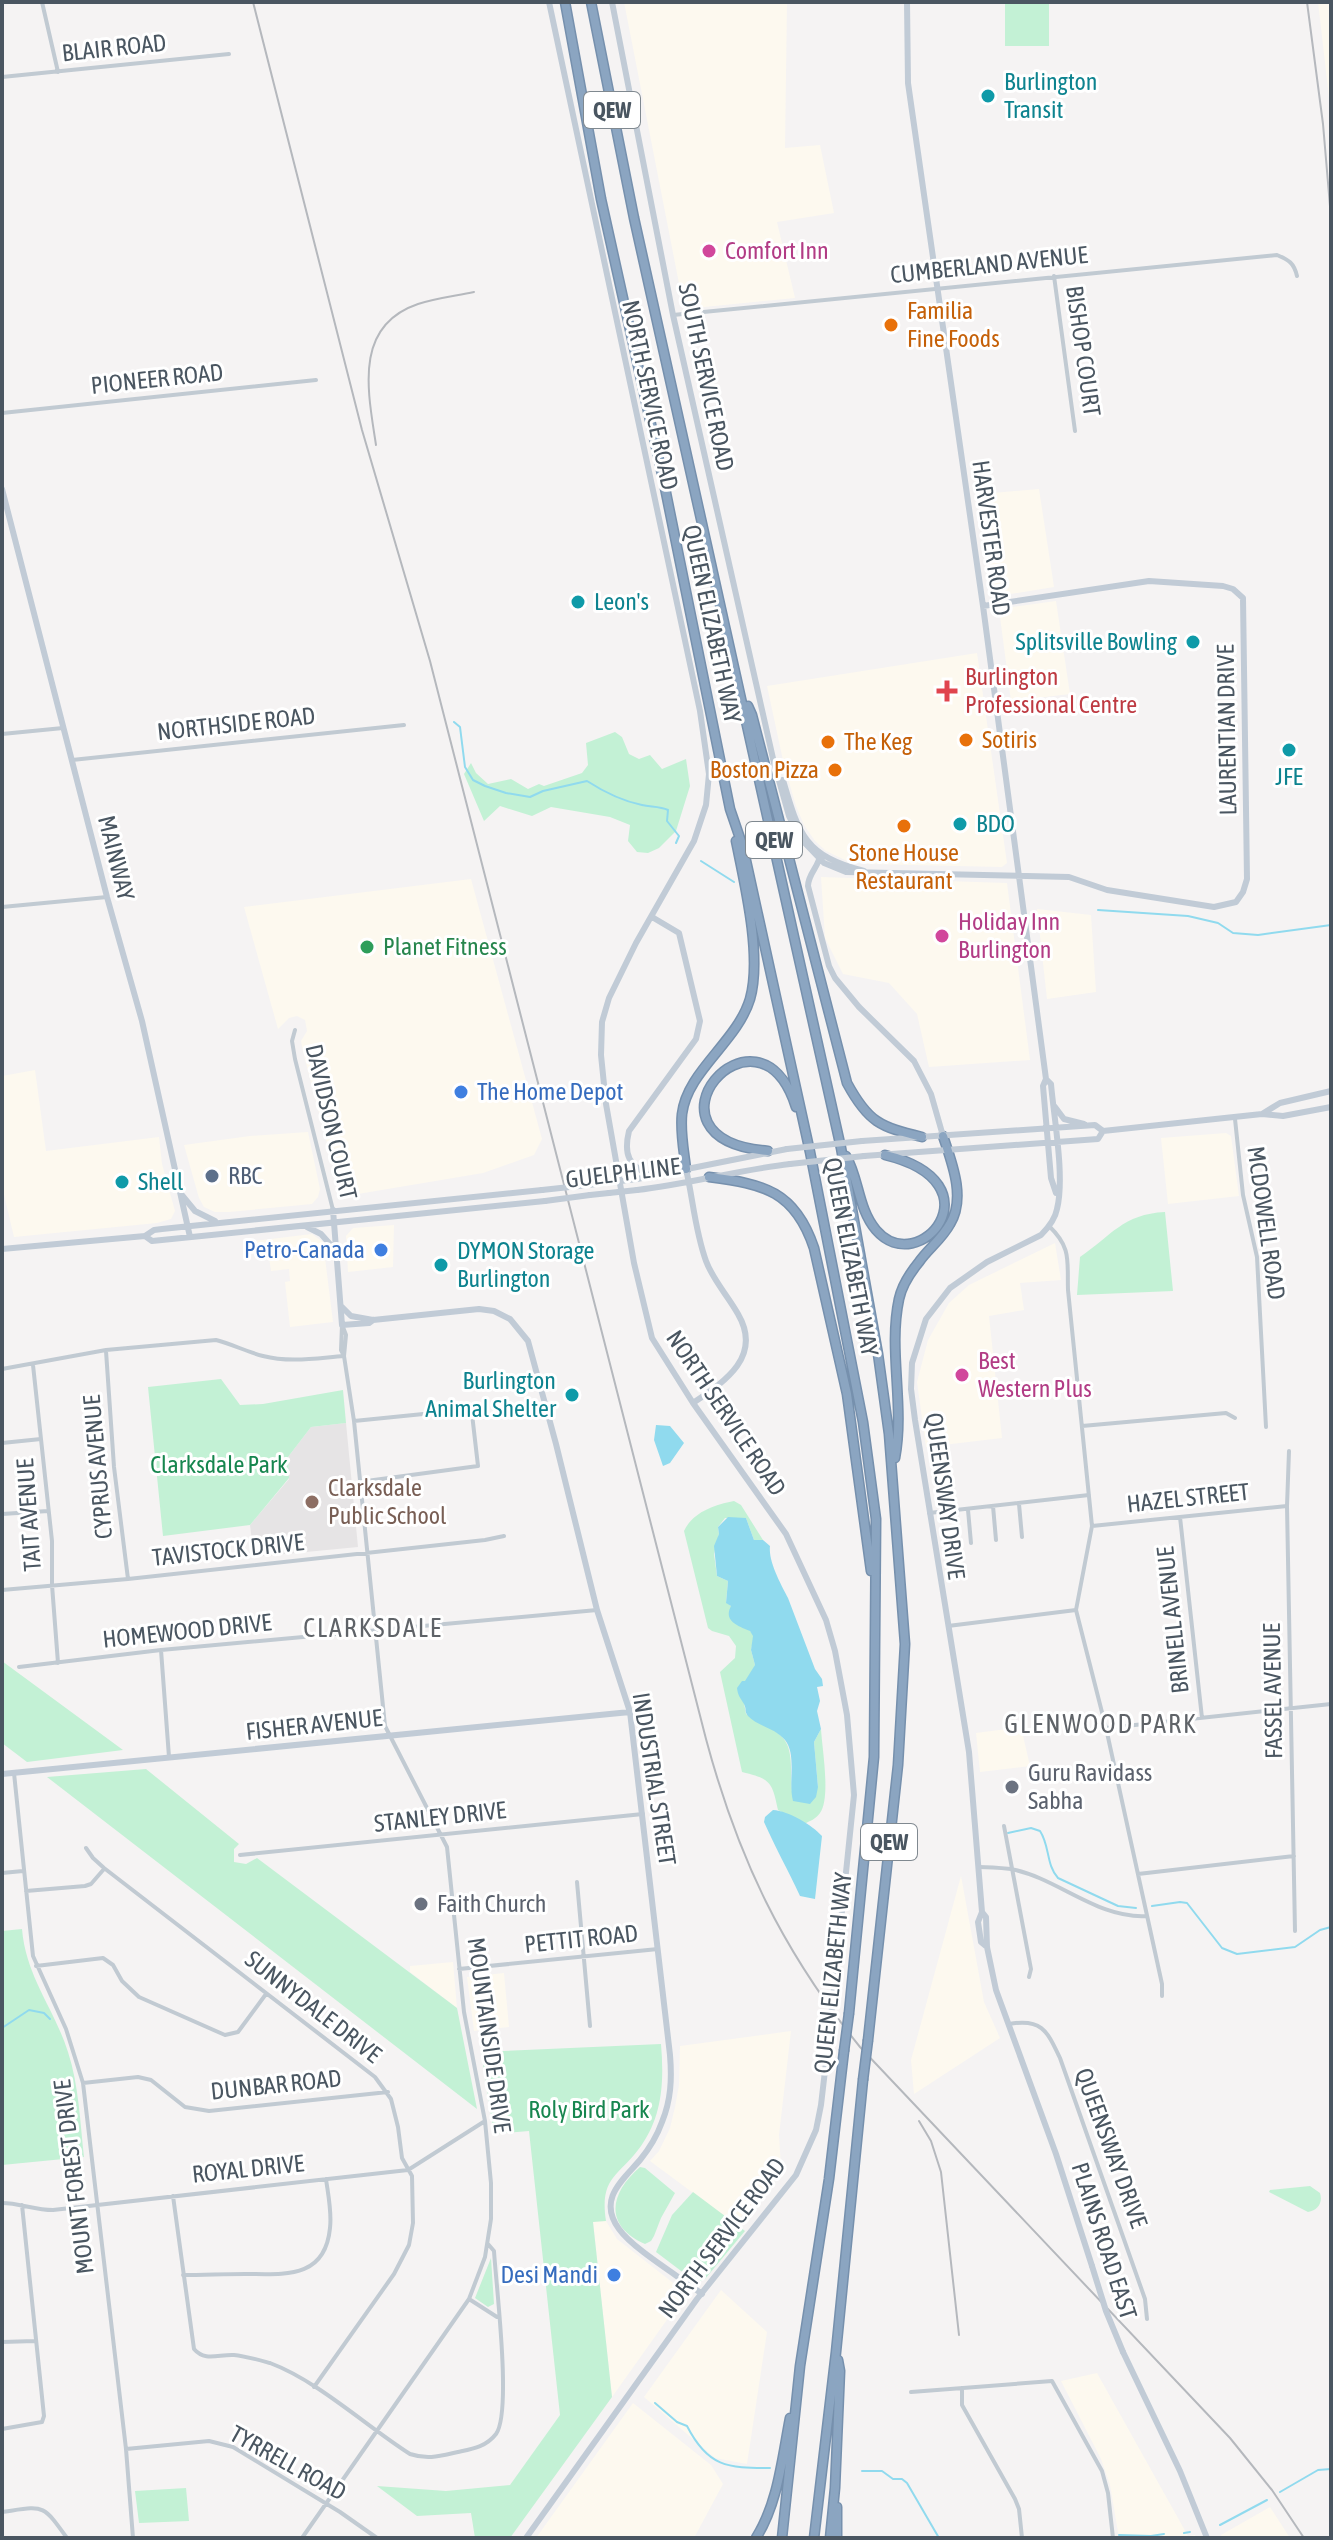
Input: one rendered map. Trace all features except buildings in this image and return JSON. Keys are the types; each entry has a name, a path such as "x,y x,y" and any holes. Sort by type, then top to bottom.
{"highway":[{"name":"QUEEN ELIZABETH WAY","path":"565,2 601,199 664,483 730,809 743,847 810,1152 863,1422 876,1519 874,1757 849,2013 829,2179 800,2366 782,2538"},
{"name":"QUEEN ELIZABETH WAY","path":"591,2 632,205 841,1148 878,1354 893,1466 905,1644 898,1765 814,2538"},
{"path":"742,694 752,715 847,1083 869,1116 889,1128 922,1137"},
{"path":"686,1169 682,1129 685,1102 697,1078 740,1022 754,980 749,918 730,809"},
{"path":"768,1151 734,1146 717,1135 709,1123 704,1105 708,1089 727,1067 756,1062 777,1072 794,1100 810,1152"},
{"path":"893,1466 900,1432 895,1328 899,1299 909,1276 951,1223 957,1209 958,1189 943,1136"},
{"path":"841,1148 852,1166 865,1210 875,1229 895,1241 917,1243 941,1222 944,1195 929,1172 885,1155"},
{"path":"709,1177 739,1181 774,1192 790,1203 807,1227 847,1394 872,1578 875,1640"},
{"path":"830,2538 840,2371 836,2352"},
{"path":"756,2538 774,2499 800,2366"},
{"path":"835,2488 837,2538"}],"street":[{"path":"42,2 58,72"},
{"name":"NORTH SERVICE ROAD","path":"526,2538 702,2294 796,2175 808,2151 821,2105 854,1795 847,1715 826,1620 786,1534 693,1403 659,1351 648,1325 606,1104 601,1055 602,1022 609,998 630,953 694,841 706,805 709,774 707,746 549,2"},
{"name":"SOUTH SERVICE ROAD","path":"612,2 673,315 775,758 792,825 804,844 820,857"},
{"name":"HARVESTER ROAD","path":"907,2 908,83 983,606 1052,1142"},
{"name":"BLAIR ROAD","path":"2,77 229,54"},
{"name":"CUMBERLAND AVENUE","path":"673,315 1277,255 1290,261 1297,276"},
{"name":"BISHOP COURT","path":"1054,276 1075,431"},
{"name":"PIONEER ROAD","path":"2,413 316,380"},
{"name":"MAINWAY","path":"2,489 142,1021 190,1237"},
{"name":"LAURENTIAN DRIVE","path":"983,606 1149,581 1223,586 1233,589 1243,598 1247,879 1236,902 1214,907 1107,890 1069,877 1019,874"},
{"name":"NORTHSIDE ROAD","path":"72,760 404,725"},
{"path":"2,734 65,728"},
{"path":"943,1136 931,1094 914,1061 843,989 829,966 808,886 810,875 820,857 841,871 861,874 1019,874"},
{"path":"2,907 107,897"},
{"path":"652,917 679,933 700,1021 696,1039 629,1131 626,1146 629,1159 652,1177"},
{"name":"DAVIDSON COURT","path":"295,1030 292,1041 295,1059 336,1222"},
{"name":"HARVESTER ROAD","path":"1046,1079 1051,1084 1051,1130"},
{"name":"GUELPH LINE","path":"1262,1114 1280,1103 1331,1091"},
{"path":"1052,1099 1064,1119 1095,1125 1103,1131"},
{"name":"GUELPH LINE","path":"145,1236 152,1241 545,1201 689,1183 790,1164 1098,1139 1103,1131 1262,1114 1283,1116 1331,1107"},
{"name":"MCDOWELL ROAD","path":"1235,1119 1243,1195 1257,1257 1266,1427"},
{"name":"GUELPH LINE","path":"2,1249 145,1236 154,1230 637,1179 768,1151 862,1141 1095,1125"},
{"path":"1052,1142 1060,1177 1057,1209 1049,1226 1064,1244 1069,1262 1068,1290 1092,1526 1076,1610 1106,1728 1162,1984 1162,1996"},
{"path":"686,1169 699,1240 707,1264 740,1317 745,1335 742,1358 737,1367 730,1376 693,1403"},
{"path":"181,1193 198,1213 212,1220 227,1222"},
{"name":"MOUNTAINSIDE DRIVE","path":"302,2538 469,2299 488,2244 491,2203 485,2121 464,2012 447,1847 385,1726 354,1421 341,1350 336,1222"},
{"path":"303,1225 319,1232 338,1253"},
{"name":"QUEENSWAY DRIVE","path":"979,1867 969,1752 929,1513 911,1389 912,1363 922,1330 933,1308 950,1288 987,1262 1041,1235 1049,1226"},
{"name":"INDUSTRIAL STREET","path":"341,1306 351,1316 373,1320 479,1309 503,1316 523,1334 530,1351 597,1610 630,1712 670,2055 671,2090 667,2109 653,2142 615,2188 612,2215 621,2232 702,2294"},
{"name":"INDUSTRIAL STREET","path":"342,1325 373,1320"},
{"path":"2,1369 106,1350 216,1340 292,1361 344,1356"},
{"name":"CYPRUS AVENUE","path":"106,1350 114,1467 128,1579"},
{"name":"TAIT AVENUE","path":"33,1365 52,1541 58,1663"},
{"path":"354,1421 463,1410 472,1414 478,1466 359,1482"},
{"path":"1082,1426 1226,1413 1235,1418"},
{"path":"2,1443 41,1439"},
{"name":"FASSEL AVENUE","path":"1289,1451 1287,1506 1295,1931"},
{"path":"929,1513 1089,1495"},
{"path":"1019,1503 1022,1537"},
{"path":"993,1506 996,1540"},
{"name":"HAZEL STREET","path":"1092,1526 1287,1506"},
{"path":"968,1509 971,1543"},
{"path":"2,1514 48,1511"},
{"name":"BRINELL AVENUE","path":"1180,1517 1202,1718"},
{"name":"TAVISTOCK DRIVE","path":"2,1590 128,1579 504,1536"},
{"name":"HOMEWOOD DRIVE","path":"19,1667 161,1650 597,1610"},
{"path":"947,1626 1076,1610"},
{"path":"161,1650 169,1757"},
{"path":"1106,1728 1331,1704"},
{"name":"FISHER AVENUE","path":"2,1774 630,1712"},
{"name":"MOUNT FOREST DRIVE","path":"14,1773 31,1946 36,1966 66,2029 83,2083 126,2449 133,2538"},
{"name":"STANLEY DRIVE","path":"240,1855 643,1814"},
{"path":"1004,1826 1031,1969 1029,1977"},
{"name":"SUNNYDALE DRIVE","path":"86,1848 104,1868 375,2077 388,2092 394,2107 402,2158 414,2185 409,2245 402,2262 314,2387"},
{"path":"1138,1874 1294,1856"},
{"path":"979,1867 1011,1869 1108,1909 1135,1917 1147,1916"},
{"name":"PLAINS ROAD EAST","path":"979,1867 982,1912 986,1917 987,1947 996,1990 1047,2126 1106,2311 1180,2471 1207,2538"},
{"path":"26,1891 85,1886 91,1884 104,1868"},
{"path":"2,1873 23,1871"},
{"path":"577,1882 590,2026"},
{"name":"PETTIT ROAD","path":"459,1969 658,1949"},
{"path":"36,1966 103,1958 113,1965 122,1981 139,1997 225,2035 238,2032 266,1994"},
{"name":"QUEENSWAY DRIVE","path":"1008,2024 1025,2021 1037,2025 1049,2036 1060,2058 1145,2299 1147,2319"},
{"name":"DUNBAR ROAD","path":"83,2083 138,2077 151,2080 185,2107 209,2111 388,2092"},
{"name":"ROYAL DRIVE","path":"2,2203 53,2210 96,2207 408,2170 485,2121"},
{"path":"183,2275 280,2275 309,2266 319,2258 329,2236 331,2225 326,2179"},
{"path":"173,2196 197,2354 205,2357 235,2355 287,2371 410,2454 429,2459 482,2446 498,2432 503,2416 494,2251 488,2244"},
{"path":"2,2429 42,2422 43,2403 22,2205"},
{"path":"469,2299 499,2318"},
{"path":"2,2342 35,2341"},
{"path":"911,2392 1052,2381 1102,2471 1113,2538"},
{"path":"962,2388 962,2405 1019,2509 1022,2538"},
{"name":"TYRRELL ROAD","path":"126,2449 209,2441 222,2443 377,2538"},
{"path":"2,2512 33,2507 43,2509 67,2538"}],"shaded area":[{"path":"624,2 787,2 785,148 820,145 834,213 777,222 795,298 684,309"},
{"path":"1318,2 1331,2 1331,115"},
{"path":"1039,489 1054,587 992,597 981,494"},
{"path":"1056,601 1070,694 1011,701 999,609"},
{"path":"977,653 1007,863 1002,867 865,864 847,861 826,851 804,825 796,806 767,686"},
{"path":"821,877 1007,883 1030,1060 929,1067 917,1014 889,983 843,974 825,938"},
{"path":"471,879 542,1139 534,1155 483,1173 346,1196 339,1189 303,1052 301,1041 307,1031 305,1020 297,1016 289,1018 278,1029 244,907"},
{"path":"1037,909 1091,915 1096,992 1047,999"},
{"path":"35,1070 46,1151 159,1137 162,1164 175,1211 171,1219 14,1237 2,1186 2,1076"},
{"path":"308,1132 320,1189 312,1204 229,1212 215,1212 204,1207 184,1145"},
{"path":"1226,1133 1231,1136 1239,1196 1168,1204 1161,1138"},
{"path":"394,1225 393,1267 348,1272 346,1236 353,1228"},
{"path":"312,1234 323,1242 333,1322 290,1327 285,1282 290,1281 289,1269 271,1271 269,1257 255,1258 253,1241"},
{"path":"1055,1243 1061,1280 1020,1283 1024,1310 989,1316 1002,1438 926,1447 917,1382 928,1340 949,1303 969,1285"},
{"name":"Clarksdale Public School","path":"346,1423 358,1547 254,1557 250,1525 289,1479 288,1457 311,1427"},
{"path":"1021,1727 1030,1766 980,1772 976,1733"},
{"path":"961,1876 984,2002 1000,2038 914,2094 911,2060"},
{"path":"453,1962 457,2008 410,1972 410,1966"},
{"path":"504,1973 509,2027 474,2031 467,1977"},
{"path":"791,2031 779,2135 781,2167 735,2224 650,2161 659,2151 670,2128 679,2085 680,2046"},
{"path":"593,2221 606,2221 617,2239 686,2293 612,2397"},
{"path":"721,2290 767,2332 747,2464 715,2458 644,2397"},
{"path":"1097,2373 1188,2536 1195,2535 1196,2538 1119,2538 1110,2485 1101,2459 1061,2381"},
{"path":"633,2403 711,2465 723,2484 694,2538 536,2538"},
{"path":"1270,2507 1290,2538 1222,2538 1221,2535"}],"green space":[{"path":"1005,2 1049,2 1049,46 1005,46"},
{"path":"615,732 622,737 629,754 639,759 650,755 662,769 686,759 690,786 676,831 659,848 648,853 637,852 628,841 630,825 610,817 551,807 532,816 500,806 484,821 464,774 471,763 476,773 488,784 511,779 528,789 539,784 544,786 582,773 588,765 586,743"},
{"path":"1165,1212 1173,1291 1077,1295 1080,1257 1118,1227 1138,1217"},
{"name":"Clarksdale Park","path":"221,1379 240,1405 343,1390 346,1423 311,1427 288,1457 289,1478 250,1525 163,1536 148,1387"},
{"path":"734,1501 741,1505 763,1540 754,1540 746,1518 725,1518 718,1527 714,1554 717,1576 728,1581 726,1602 754,1636 751,1650 755,1665 744,1703 746,1714 785,1740 790,1756 794,1801 818,1787 814,1742 821,1729 825,1796 817,1817 804,1824 778,1810 769,1783 742,1772 720,1672 735,1658 736,1646 729,1636 708,1628 684,1531 705,1510"},
{"path":"2,1661 123,1750 27,1762 2,1743"},
{"path":"146,1769 239,1844 234,1849 234,1862 246,1864 257,1858 457,2008 477,2109 47,1777"},
{"path":"22,1929 29,1962 72,2065 84,2157 2,2165 2,1931"},
{"name":"Roly Bird Park","path":"661,2044 662,2084 654,2122 641,2146 608,2185 606,2221 593,2222 612,2397 510,2538 475,2538 471,2513 417,2516 377,2486 446,2491 510,2485 560,2415 529,2131 494,2134 481,2052"},
{"path":"640,2167 675,2193 654,2236 645,2244 622,2228 616,2208 622,2187"},
{"path":"1310,2186 1320,2193 1321,2200 1317,2208 1308,2212 1269,2192 1270,2190"},
{"path":"693,2192 745,2231 705,2279 699,2282 656,2252 672,2215"},
{"path":"491,2258 494,2304 488,2307 475,2298"},
{"path":"186,2488 189,2521 139,2523 135,2491"}],"water":[{"path":"656,1425 670,1426 684,1443 670,1463 663,1466 654,1440"},
{"path":"728,1517 746,1518 754,1540 763,1540 770,1546 776,1574 822,1679 823,1686 817,1687 821,1729 814,1742 818,1787 816,1797 810,1804 793,1801 789,1746 776,1733 748,1716 738,1693 737,1688 755,1665 751,1650 753,1636 730,1619 731,1606 726,1603 728,1581 717,1576 714,1546 719,1534 718,1527"},
{"path":"773,1810 800,1819 822,1836 815,1899 800,1896 768,1832 765,1817"}],"waterway":[{"path":"454,722 460,727 465,767 473,780 506,793 530,797 587,781 627,801 668,810 667,821 679,836 676,843"},
{"path":"701,861 734,882"},
{"path":"1098,910 1188,916 1218,923 1233,933 1258,935 1331,925"},
{"path":"1008,1833 1031,1828 1040,1831 1058,1878 1118,1906 1136,1908"},
{"path":"1152,1906 1187,1903 1222,1948 1237,1954 1295,1947 1320,1930 1331,1927"},
{"path":"2,2028 29,2010 44,2013 50,2019"},
{"path":"655,2403 677,2422 687,2426 711,2457 730,2466 770,2468"},
{"path":"1280,2492 1318,2470 1331,2469"},
{"path":"862,2471 882,2471 893,2479 902,2479 907,2483 939,2538"},
{"path":"1220,2525 1267,2500"},
{"path":"1184,2533 1190,2532"},
{"path":"1119,2535 1164,2534"}],"railway":[{"path":"253,2 362,430 430,661 706,1739 748,1863 785,1938 832,2011 860,2047 1230,2438 1272,2490 1304,2538"},
{"path":"1307,2 1323,124 1331,218"},
{"path":"376,445 370,404 370,363 374,344 383,328 397,314 418,304 474,292"},
{"path":"919,2121 931,2141 941,2172 959,2335"}],"place":[{"name":"Burlington Transit","path":"988,96"},
{"name":"Comfort Inn","path":"709,251"},
{"name":"Familia Fine Foods","path":"891,325"},
{"name":"Leon's","path":"578,602"},
{"name":"Splitsville Bowling","path":"1193,642"},
{"name":"Burlington Professional Centre","path":"947,691"},
{"name":"Sotiris","path":"966,740"},
{"name":"The Keg","path":"828,742"},
{"name":"JFE","path":"1289,750"},
{"name":"Boston Pizza","path":"835,770"},
{"name":"BDO","path":"960,824"},
{"name":"Stone House Restaurant","path":"904,826"},
{"name":"Holiday Inn Burlington","path":"942,936"},
{"name":"Planet Fitness","path":"367,947"},
{"name":"The Home Depot","path":"461,1092"},
{"name":"RBC","path":"212,1176"},
{"name":"Shell","path":"122,1182"},
{"name":"Petro-Canada","path":"381,1250"},
{"name":"DYMON Storage Burlington","path":"441,1265"},
{"name":"Best Western Plus","path":"962,1375"},
{"name":"Burlington Animal Shelter","path":"572,1395"},
{"name":"Clarksdale Public School","path":"312,1502"},
{"name":"Guru Ravidass Sabha","path":"1012,1787"},
{"name":"Faith Church","path":"421,1904"},
{"name":"Desi Mandi","path":"614,2275"}],"district":[{"name":"CLARKSDALE","path":"373,1628"},
{"name":"GLENWOOD PARK","path":"1101,1724"}]}
